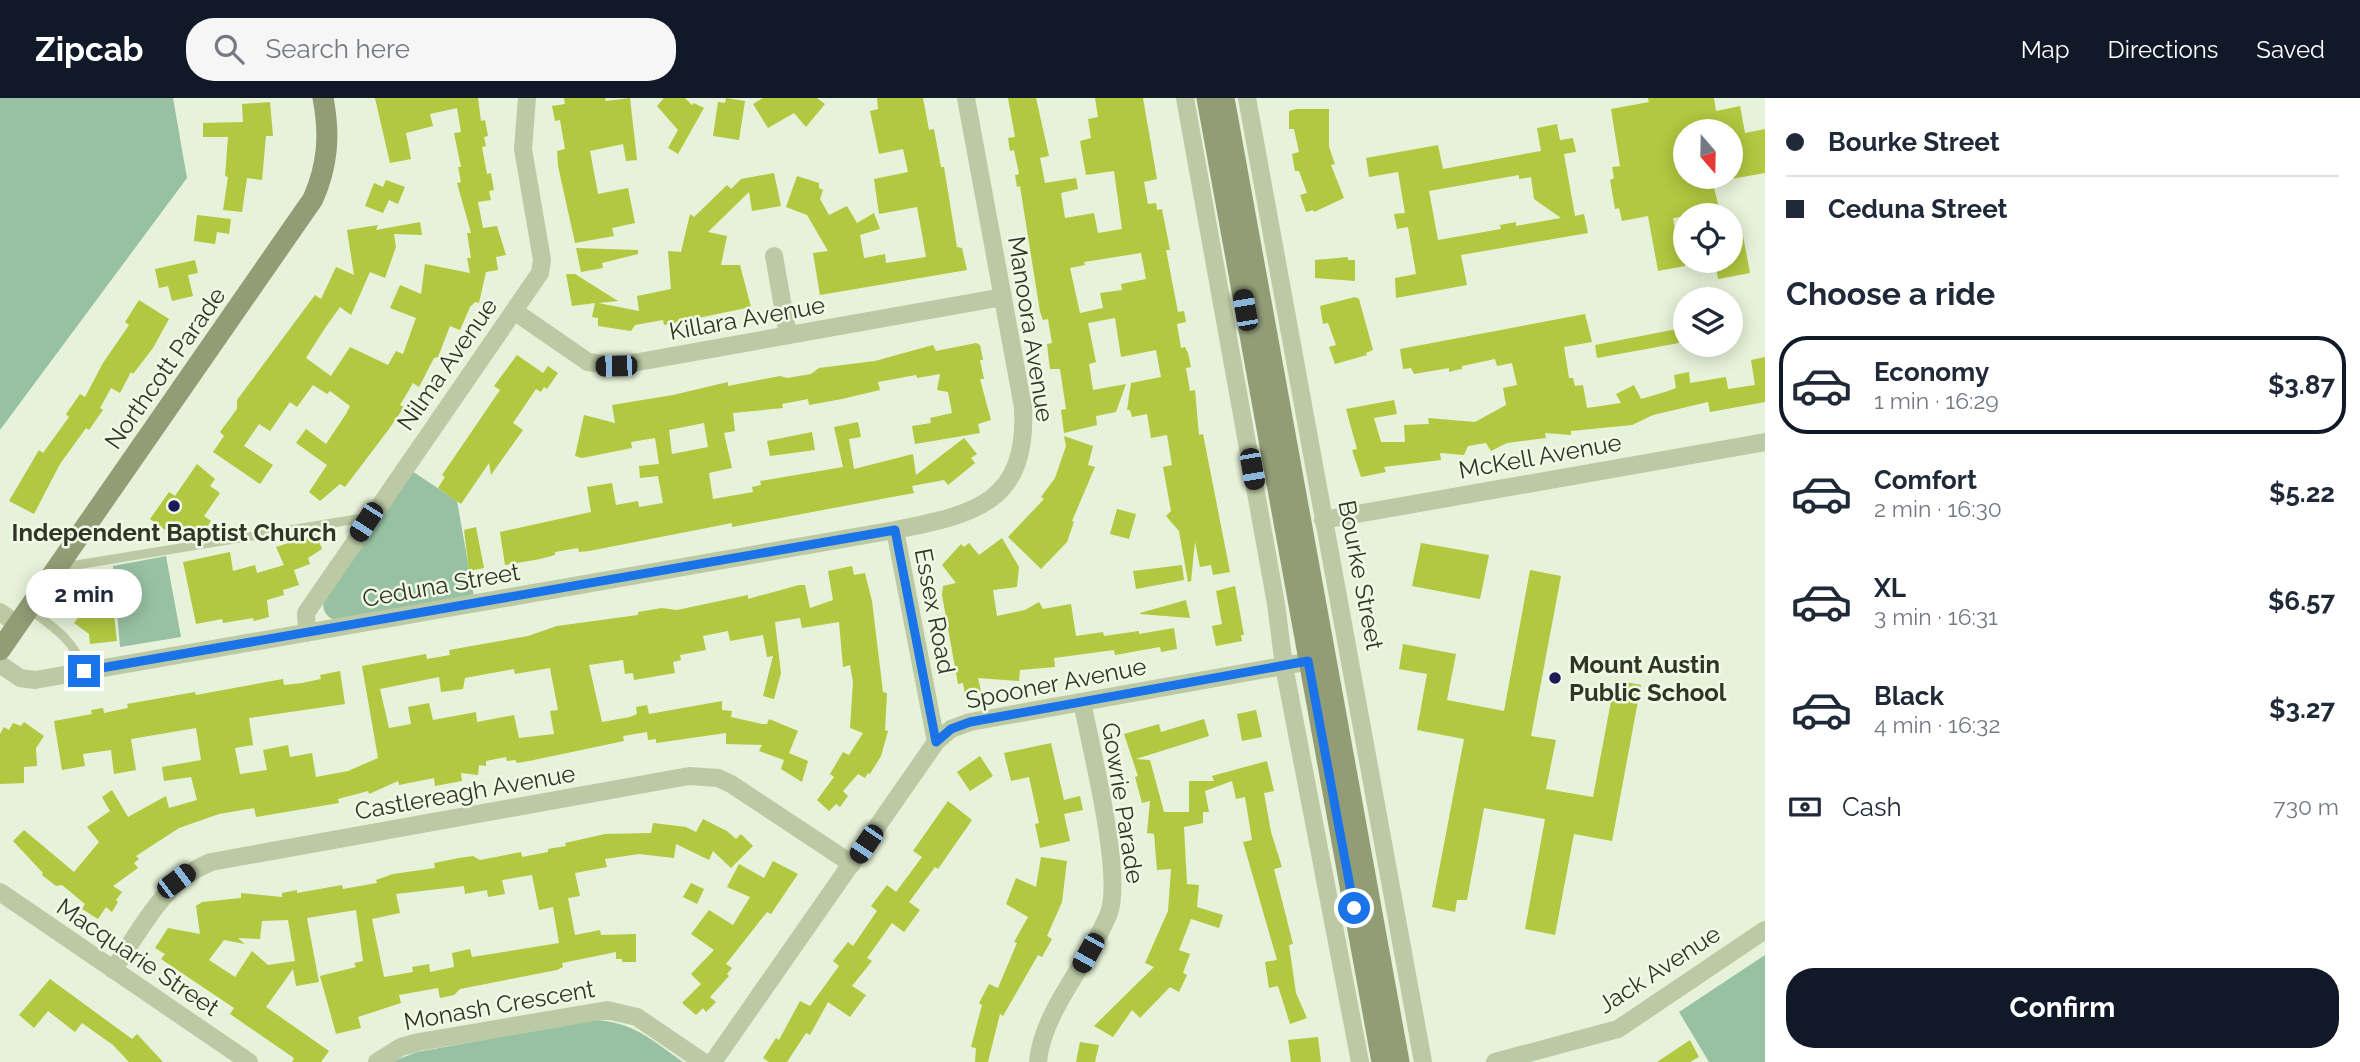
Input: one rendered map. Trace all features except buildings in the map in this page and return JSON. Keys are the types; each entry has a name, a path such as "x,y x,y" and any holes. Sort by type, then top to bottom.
{"main road":[{"name":"Northcott Parade","path":"0,650 313,199 324,175 328,145 323,98"},
{"name":"Bourke Street","path":"1207,98 1399,1062"},
{"name":"Bourke Street","path":"1224,98 1382,1062"}],"street":[{"name":"Nilma Avenue","path":"307,633 306,613 366,522 533,285 541,260 523,149 527,98"},
{"name":"Manoora Avenue","path":"895,530 972,512 993,498 1019,458 1024,434 1023,407 966,98"},
{"path":"1185,98 1274,590 1284,666 1360,1062"},
{"name":"Bourke Street","path":"1247,98 1423,1062"},
{"path":"774,256 788,335"},
{"name":"Killara Avenue","path":"514,311 576,355 602,366 1003,297"},
{"name":"McKell Avenue","path":"1324,520 1765,442"},
{"name":"Ceduna Street","path":"0,664 20,678 26,679 84,671 895,530"},
{"name":"Essex Road","path":"895,530 936,742"},
{"path":"0,612 24,617"},
{"name":"Spooner Avenue","path":"713,1062 936,742 951,729 970,722 1317,660"},
{"name":"Gowrie Parade","path":"1038,1062 1051,1023 1101,930 1113,896 1110,854 1082,702"},
{"name":"Castlereagh Avenue","path":"113,970 176,881 191,870 211,862 689,776 718,778 731,784 852,864"},
{"name":"Macquarie Street","path":"0,892 249,1062"},
{"name":"Jack Avenue","path":"1495,1062 1618,1029 1765,930"},
{"name":"Monash Crescent","path":"377,1062 393,1051 419,1042 607,1010 637,1017 704,1062"}],"lane":[{"path":"58,568 357,519 366,522"},
{"path":"24,617 57,629 79,653 84,671"}],"green space":[{"path":"0,98 173,98 187,178 0,430"},
{"path":"412,471 457,501 474,597 336,621 332,619 325,613 323,600"},
{"path":"166,556 181,637 120,647 113,566"},
{"path":"1765,955 1765,1062 1709,1062 1679,1012"},
{"path":"595,1020 631,1028 683,1062 391,1062 417,1052"}],"place":[{"name":"Independent Baptist Church","path":"174,506"},
{"name":"Mount Austin Public School","path":"1555,678"}],"route":[{"path":"84,671 895,530 936,742 951,729 970,722 1308,661 1354,908"}]}
